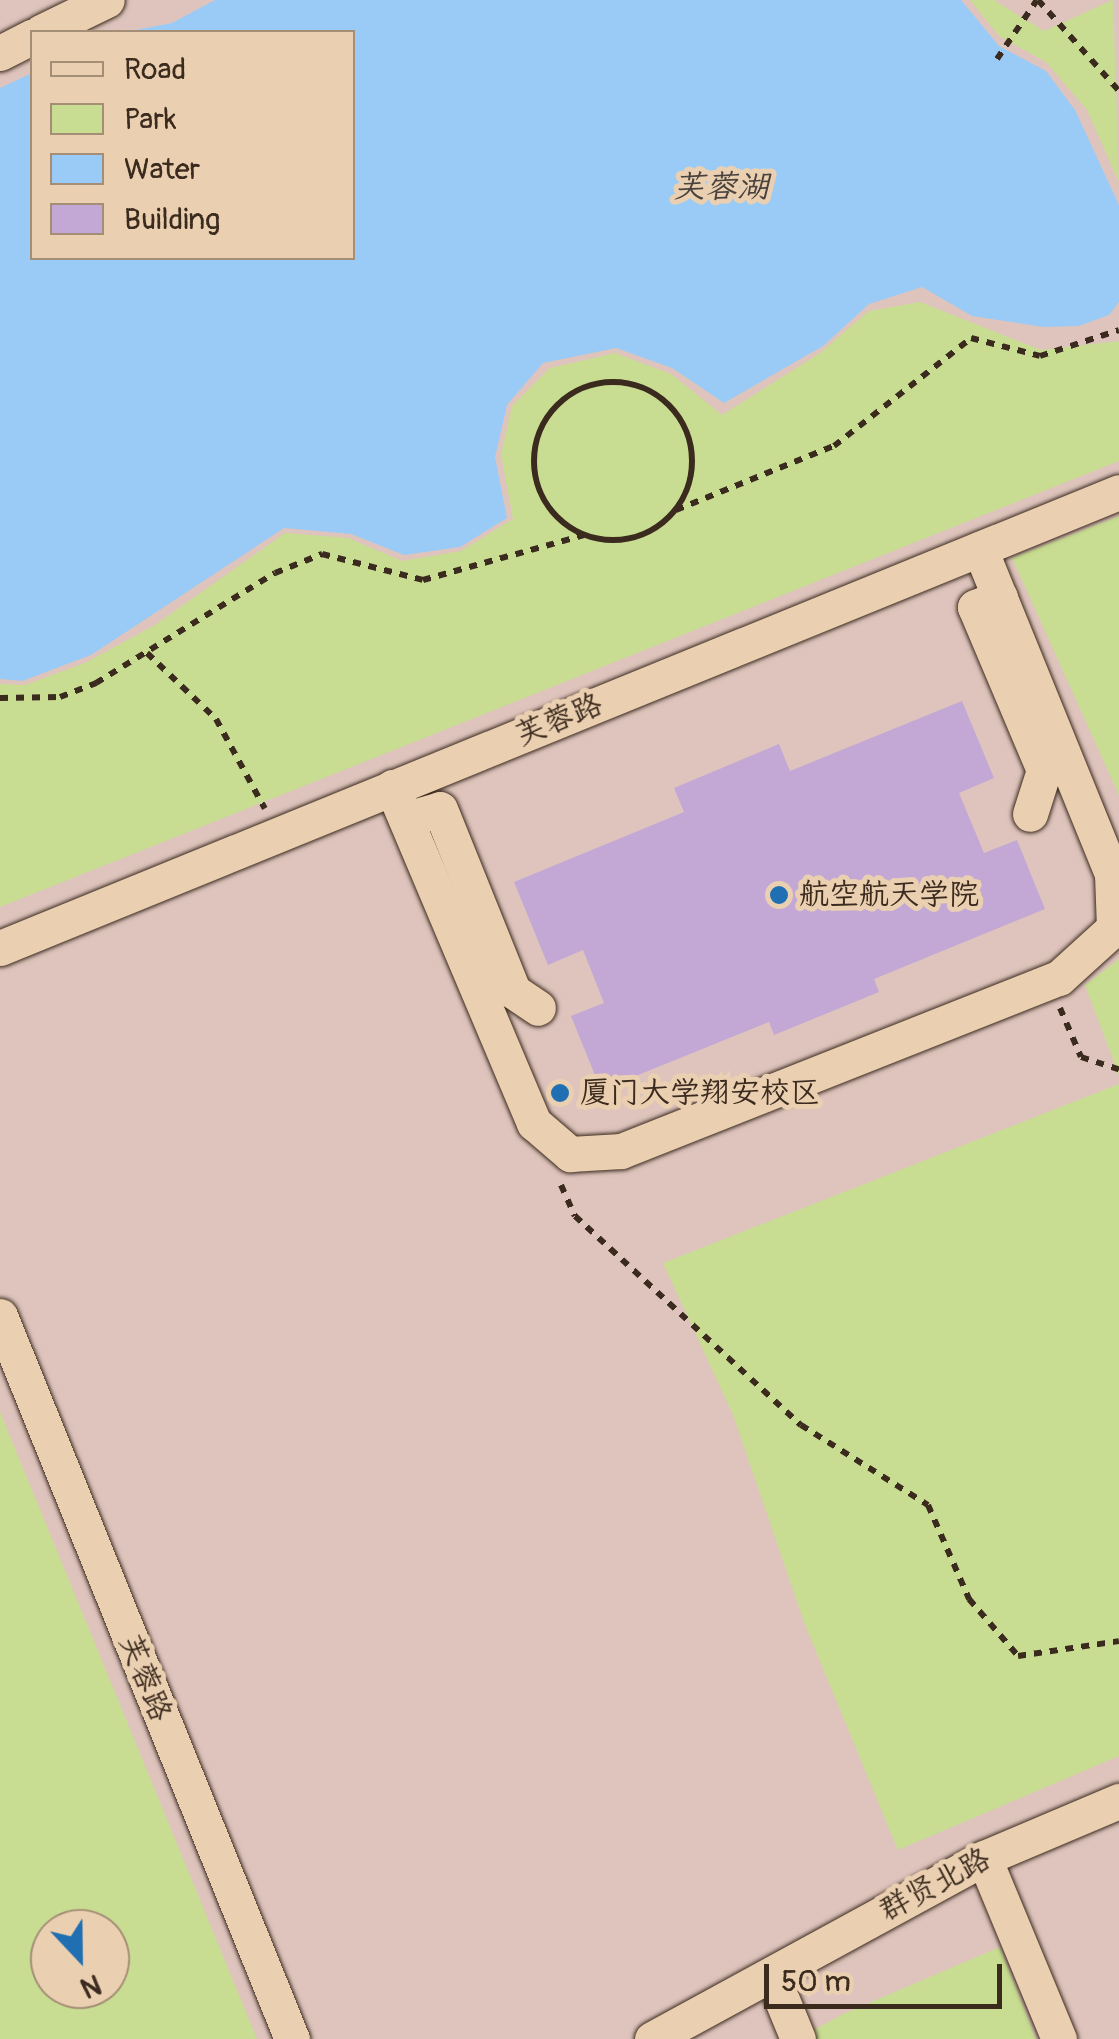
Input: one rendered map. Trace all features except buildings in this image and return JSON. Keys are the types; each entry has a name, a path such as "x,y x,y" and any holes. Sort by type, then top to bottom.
{"street":[{"path":"45,30 107,0"},
{"path":"0,53 30,38"},
{"name":"芙蓉路","path":"0,948 276,835 399,803 1119,492"},
{"path":"399,803 534,1123 570,1154 620,1150 1085,962 1114,928 1112,874 980,549"},
{"path":"1000,597 975,607 1044,770 1030,814"},
{"path":"399,803 440,809 513,991 538,1008"},
{"name":"芙蓉路","path":"0,1316 292,2039"},
{"name":"群贤北路","path":"652,2039 990,1871 1119,1801"},
{"path":"990,1871 1059,2039"},
{"path":"782,2000 798,2039"}],"path":[{"path":"996,59 1038,0 1119,91"},
{"path":"0,698 60,697 147,653 275,573 322,554 423,580 584,536 634,538 676,510 834,446 971,338 1040,356 1119,330"},
{"path":"584,536 545,504 533,454 553,408 598,382 652,391 680,420 693,458 676,510"},
{"path":"147,653 237,748 276,835"},
{"path":"1082,1057 1119,1069"},
{"path":"534,1123 574,1216 801,1424 928,1505 944,1527 969,1599 998,1640 1018,1656 1119,1641"}],"shaded area":[{"name":"厦门大学翔安校区","path":"0,0 1119,0 1119,2039 0,2039"}],"green space":[{"path":"970,0 994,0 1044,31 1113,0 1119,182 1087,110 1046,62 999,36"},
{"path":"920,302 1041,350 1119,341 1119,461 0,907 0,684 25,685 85,663 155,625 285,533 348,538 402,561 461,551 513,519 501,454 512,406 550,368 615,353 671,374 722,415 820,353 869,311"},
{"path":"1119,516 1119,795 1012,558"},
{"path":"1119,959 1119,1075 1085,985"},
{"path":"1119,1084 1119,1756 898,1850 805,1625 733,1415 663,1263"},
{"path":"0,1412 257,2039 0,2039"},
{"path":"1000,1947 1036,2039 798,2039 841,2015"}],"water":[{"name":"芙蓉湖","path":"215,0 961,0 999,46 1046,71 1075,110 1119,205 1119,302 1109,315 1079,326 1044,327 972,316 922,287 869,304 823,346 724,403 672,368 616,348 543,363 507,405 495,457 507,518 460,547 404,555 351,534 284,528 91,655 22,681 0,679 0,88 30,74 30,260 355,260 355,30 135,30 172,23"}],"place":[{"name":"航空航天学院","path":"779,895"},
{"name":"厦门大学翔安校区","path":"560,1093"}]}
